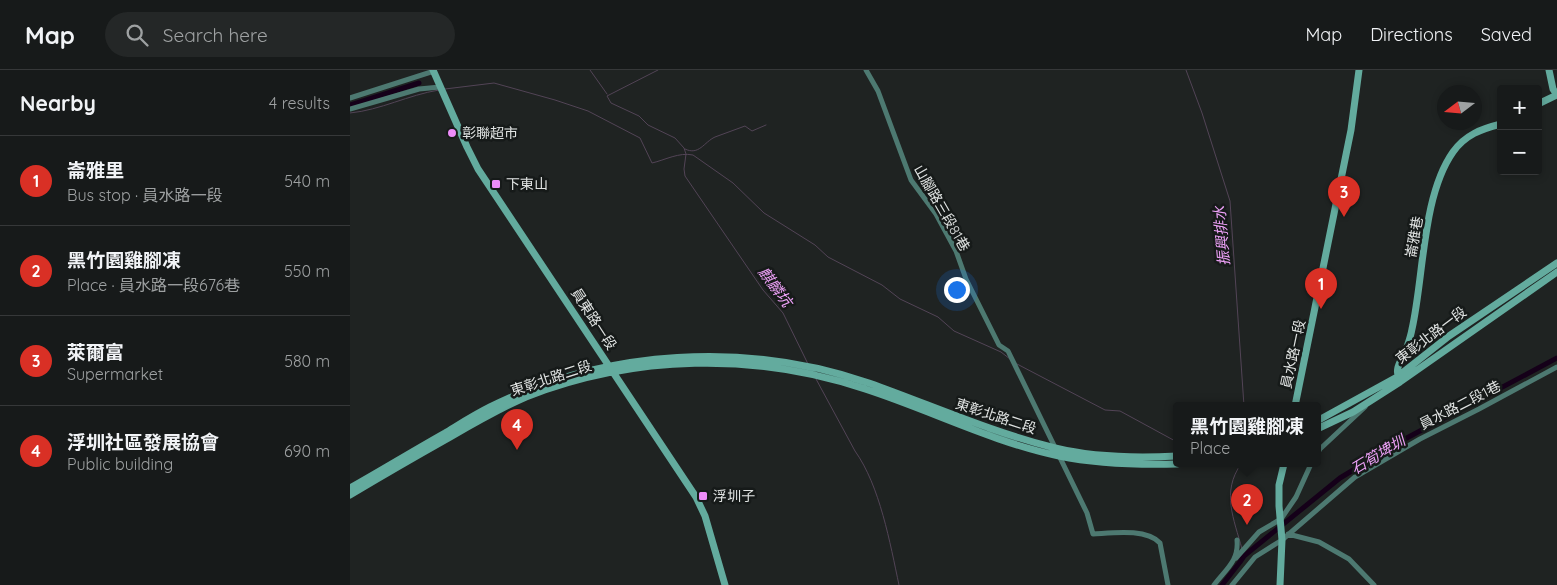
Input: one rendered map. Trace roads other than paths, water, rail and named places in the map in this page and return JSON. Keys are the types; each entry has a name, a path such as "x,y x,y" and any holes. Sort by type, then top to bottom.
{"street":[{"path":"350,98 433,70"},
{"name":"員東路一段","path":"433,70 478,169 696,497 704,516 724,585"},
{"name":"山腳路三段81巷","path":"866,70 878,91 911,180 936,214 956,251 966,279 999,345 1008,351 1087,513 1093,534 1126,532 1152,537 1160,544 1168,585"},
{"name":"員水路一段","path":"1296,402 1351,130 1359,70"},
{"path":"1542,102 1557,95 1553,89 1549,70"},
{"path":"350,109 419,89 440,87"},
{"name":"崙雅巷","path":"1398,379 1397,366 1407,349 1412,328 1429,224 1442,172 1454,152 1468,136 1474,132 1497,125"},
{"name":"東彰北路一段","path":"1321,428 1372,400 1449,336 1557,263"},
{"name":"東彰北路一段","path":"1321,419 1398,379 1557,272"},
{"name":"東彰北路二段","path":"350,488 490,407 524,393 568,377 670,357 758,358 867,383 985,427 1056,448 1097,454 1173,456"},
{"name":"員水路二段1巷","path":"1232,585 1255,557 1282,540 1355,477 1420,438 1557,367"},
{"name":"東彰北路二段","path":"350,494 492,412 526,397 612,369"},
{"name":"東彰北路二段","path":"812,371 865,388 982,433 1059,456 1097,462 1173,464"},
{"path":"1321,448 1372,400"},
{"path":"1280,585 1282,540 1279,485 1283,467"},
{"path":"1214,585 1259,532 1281,519 1296,496 1310,467"},
{"path":"1288,534 1319,542 1349,559 1374,585"},
{"path":"1236,558 1238,551 1237,540"}],"waterway":[{"path":"590,70 607,94"},
{"name":"麒麟坑","path":"658,70 607,96 611,103 639,116 648,125 675,138 684,148 686,154 685,176 763,290 783,313 808,364"},
{"name":"振興排水","path":"1186,70 1230,201 1244,402"},
{"path":"350,105 419,83"},
{"path":"445,89 494,83 588,111 640,138 652,163 677,155 693,155 733,183 764,213 815,245 828,257 882,285 900,299 938,317 954,331 1001,352 1010,359"},
{"path":"350,113 373,109 416,95 439,90"},
{"path":"685,149 690,151 698,150 711,139 745,126 752,131 766,125"},
{"name":"石筍埤圳","path":"1222,585 1244,556 1340,478 1403,440 1557,358"},
{"path":"1017,364 1105,410 1120,411 1173,440"},
{"name":"麒麟坑","path":"816,379 864,465 878,498 899,585"},
{"name":"振興排水","path":"1239,467 1235,474 1230,495 1233,516 1242,549"}],"place":[{"name":"彰聯超市","path":"452,133"},
{"name":"下東山","path":"496,184"},
{"name":"萊爾富","path":"1344,217"},
{"name":"崙雅里","path":"1321,309"},
{"name":"浮圳社區發展協會","path":"517,450"},
{"name":"浮圳子","path":"703,496"},
{"name":"黑竹園雞腳凍","path":"1247,525"}]}
